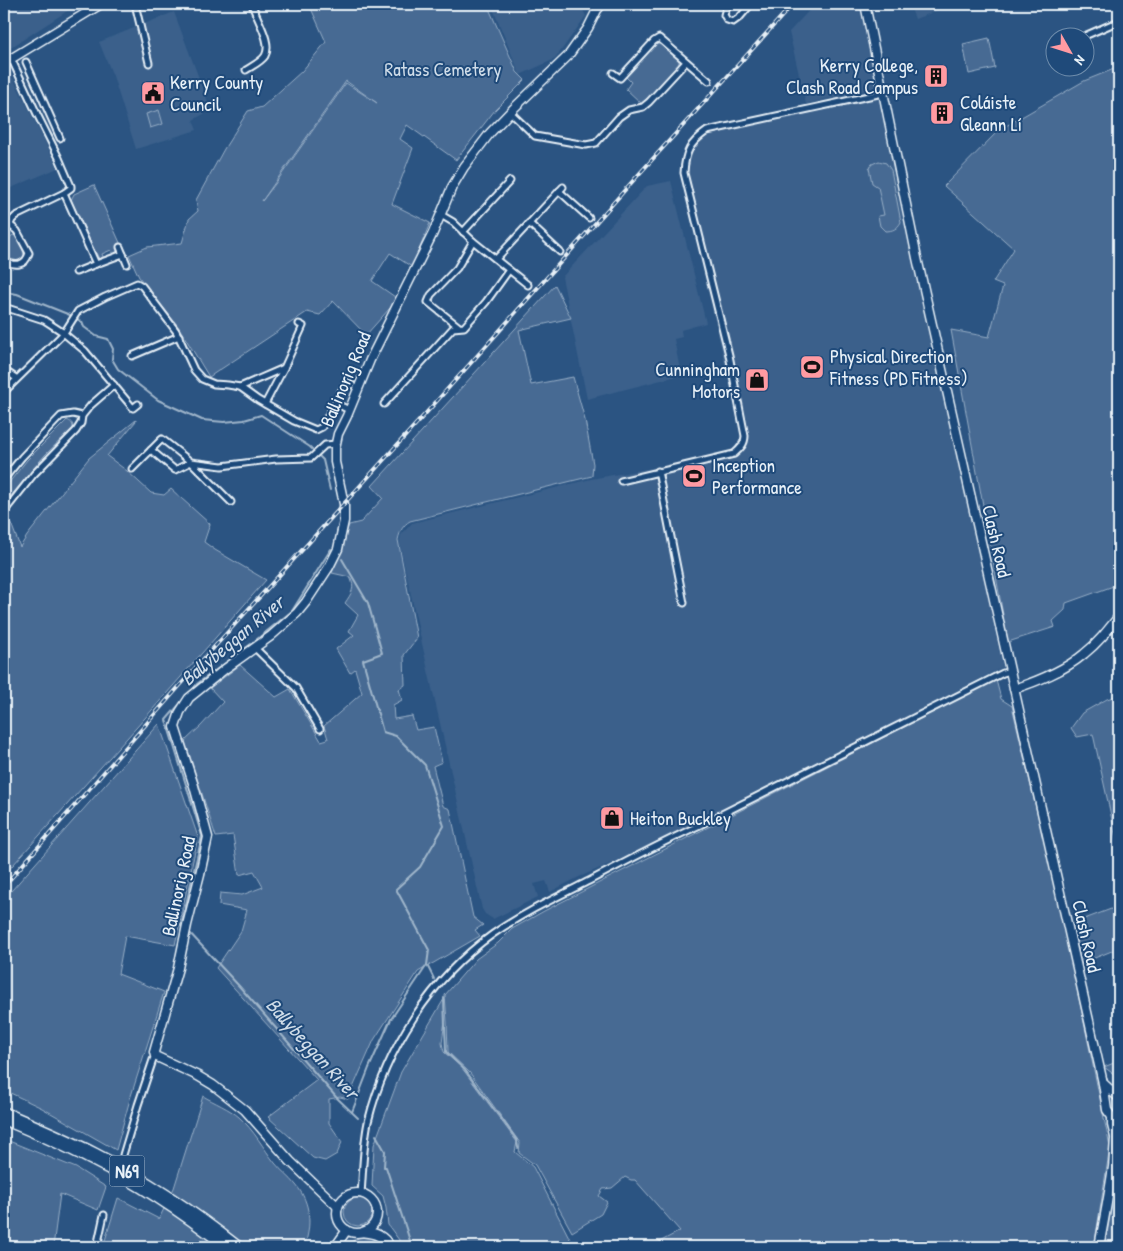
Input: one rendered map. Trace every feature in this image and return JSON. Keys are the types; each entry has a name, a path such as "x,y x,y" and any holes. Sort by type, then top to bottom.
{"main road":[{"name":"N69","path":"4,1112 95,1153 133,1174 200,1218 239,1247"},
{"name":"N69","path":"4,1120 92,1160 134,1184 200,1227 226,1247"},
{"path":"364,1232 376,1233 390,1247"}],"street":[{"path":"4,63 101,4"},
{"path":"246,70 266,54 268,44 252,4"},
{"path":"730,4 726,8 724,15 727,20 733,22 751,4"},
{"name":"Clash Road","path":"865,4 913,239 1103,1084 1107,1112 1117,1119"},
{"path":"135,5 149,63"},
{"name":"Ballinorig Road","path":"123,1155 155,1056 154,1052 178,968 208,837 176,726 180,712 189,698 298,613 329,567 338,549 344,521 344,504 335,462 338,434 370,360 433,233 452,187 464,167 492,131 568,56 588,28 597,6"},
{"path":"1096,31 1119,21"},
{"path":"613,73 620,78 659,38 709,82"},
{"path":"4,238 16,216 71,188 60,158 12,58"},
{"path":"26,62 60,138"},
{"path":"510,112 535,136 586,145 596,143 614,122 630,110 643,107 686,62"},
{"path":"620,481 734,454 742,446 746,436 684,173 685,161 697,138 707,131 883,93"},
{"path":"38,114 48,110"},
{"path":"464,232 510,181"},
{"path":"496,259 561,189 589,218"},
{"path":"64,193 96,264"},
{"path":"440,215 453,222 473,241 528,285"},
{"path":"529,223 560,252"},
{"path":"4,261 19,264 25,262 29,253 17,231 10,225"},
{"path":"473,241 457,268 431,295 428,302 458,326 464,327 486,302 509,270"},
{"path":"120,247 127,264"},
{"path":"76,272 123,254"},
{"path":"4,392 16,378 64,333 78,311 136,283 142,286 176,331 194,370 202,379 214,384 240,387 294,421 316,430 322,427 346,382 352,385"},
{"path":"4,307 44,320 64,333 85,351 133,408 138,404"},
{"path":"266,404 303,326 298,324"},
{"path":"384,404 453,328 458,326"},
{"path":"132,356 179,336"},
{"path":"240,387 284,368"},
{"path":"4,372 16,378"},
{"path":"4,512 34,474 76,431 82,416 91,405 114,385"},
{"path":"335,403 349,410"},
{"path":"4,479 61,416 73,414 82,416"},
{"path":"132,469 162,439 192,462 230,502"},
{"path":"151,450 175,470 192,462 222,466 276,459 311,458 325,446 336,444"},
{"path":"658,471 684,604"},
{"path":"4,501 10,505"},
{"path":"1014,689 1049,676 1083,656 1106,633 1119,616"},
{"path":"255,648 296,688 320,729"},
{"path":"361,1194 368,1123 389,1060 398,1042 427,998 479,944 511,922 544,903 1010,671"},
{"path":"155,1056 198,1076 246,1110 290,1161 338,1207"},
{"path":"1103,1084 1110,1088 1119,1098"},
{"path":"1107,1107 1109,1101 1119,1098"},
{"path":"1099,1247 1115,1153 1117,1119"},
{"path":"361,1194 367,1196 372,1200 377,1212 374,1224 364,1232 358,1233 347,1230 342,1227 338,1218 338,1207 350,1195 361,1194"},
{"path":"97,1247 104,1215"},
{"path":"335,1247 347,1230"}],"shaded area":[{"path":"4,4 78,4 4,52"},
{"path":"491,4 580,4 586,16 555,59 520,75"},
{"path":"815,4 860,4 879,87 806,104 789,32"},
{"path":"909,4 969,4 961,7 952,5 915,19"},
{"path":"174,12 211,110 193,120 197,130 136,149 113,76 99,42"},
{"path":"8,68 58,168 4,191 4,71"},
{"path":"880,91 1003,667 702,822 655,844 577,878 550,892 546,881 534,884 538,897 493,919 485,914 482,909 399,542 401,535 412,523 591,479 663,466 733,449 740,440 740,429 681,174 681,161 685,149 694,138 705,130 794,108"},
{"path":"671,181 706,323 681,330 682,337 674,339 681,375 587,399 562,277 647,186"}],"green space":[{"name":"Ratass Cemetery","path":"309,4 487,4 517,72 525,80 495,110 456,160 407,125 400,139 413,148 392,204 430,223 412,267 390,253 372,281 398,299 366,335 333,301 320,315 307,312 209,377 178,326 139,277 129,255 147,247 182,243 189,219 198,211 196,200 224,149 248,111 262,107 302,71 326,42","holes":["346,81 377,103 346,83 262,201"]},
{"path":"989,38 995,68 969,74 963,44"},
{"path":"655,45 664,46 679,60 679,65 642,104 626,89 631,82 626,77"},
{"path":"1119,67 1119,584 1066,603 1065,610 1053,621 1055,627 1008,642 951,330 989,337 1003,286 993,282 1014,249 944,186 999,130 1084,81 1096,78 1096,76"},
{"path":"159,110 163,124 150,128 146,114"},
{"path":"879,161 886,163 891,170 901,222 890,231 885,231 880,226 878,216 884,215 878,187 872,183 869,168 872,164"},
{"path":"94,185 121,245 116,248 117,251 113,255 111,250 102,254 104,259 98,257 71,200 74,194"},
{"path":"13,235 16,236 21,245 24,254 23,261 18,262 4,258 7,242"},
{"path":"555,285 571,318 519,330 531,385 573,377 585,420 593,464 592,476 410,521 405,524 398,540 417,638 404,655 405,685 399,689 402,700 393,705 394,719 412,716 416,730 434,727 442,762 433,766 443,806 450,809 473,917 483,925 475,930 480,936 418,972 374,1040 348,1099 340,1097 329,1099 329,1123 342,1142 337,1154 325,1161 313,1158 268,1117 317,1080 216,968 241,931 247,910 219,905 220,893 242,895 263,887 254,871 239,875 233,835 216,837 185,741 223,702 210,688 240,665 276,697 290,689 321,741 328,739 324,726 362,693 355,669 350,673 336,649 354,635 349,631 358,615 345,603 353,588 350,577 332,573 349,525 361,522 383,498 372,486"},
{"path":"67,420 73,425 73,428 45,455 9,498 4,498 4,489 27,460"},
{"path":"136,420 107,456 151,493 164,495 171,489 210,524 204,542 266,580 4,875 4,515 12,526 20,547 89,458"},
{"path":"996,680 1001,699 1012,706 1063,922 1110,1147 1094,1247 650,1247 680,1231 635,1180 625,1177 612,1188 603,1189 599,1196 607,1202 601,1214 572,1232 535,1165 519,1153 520,1143 470,1073 448,1052 445,995 476,959 498,943 512,929"},
{"path":"1119,695 1119,852 1093,734 1077,737 1071,728 1082,713 1107,699"},
{"path":"159,724 198,837 175,945 125,936 118,974 164,992 116,1150 42,1108 4,1090 4,899"},
{"path":"1119,906 1119,948 1080,964 1074,923"},
{"path":"444,999 445,1020 442,1043 444,1052 462,1068 517,1142 515,1152 533,1167 574,1247 400,1247 399,1240 388,1225 383,1196 372,1186 374,1145 401,1072"},
{"path":"1119,1061 1119,1078 1104,1067"},
{"path":"203,1096 239,1117 254,1133 275,1163 301,1192 309,1215 307,1239 304,1247 103,1247 118,1198 159,1219 174,1188"},
{"path":"4,1139 76,1168 106,1187 98,1210 60,1194 53,1247 4,1247"},
{"path":"1119,1159 1119,1247 1105,1247"},
{"path":"358,1198 368,1202 372,1212 368,1222 358,1226 348,1222 344,1212 348,1202"},
{"path":"360,1237 375,1237 383,1247 341,1247"}],"waterway":[{"name":"Ballybeggan River","path":"4,292 17,294 70,315 82,322 84,327 96,336 108,339 113,349 112,359 118,369 158,400 202,420 224,422 244,420 261,415 310,447 323,460 330,490"},
{"name":"Ballybeggan River","path":"190,693 197,684 292,611 331,549"},
{"path":"342,559 368,603 382,653 363,660 383,732 396,736 425,765 444,826 420,867 396,889 429,950 427,965 434,979"},
{"name":"Ballybeggan River","path":"182,928 202,836 166,720 185,698"},
{"name":"Ballybeggan River","path":"188,931 336,1097 358,1118"},
{"path":"352,1112 391,1019 427,965"},
{"path":"444,998 446,1052 465,1070 517,1140 518,1148"},
{"name":"Ballybeggan River","path":"376,1135 385,1151 384,1167 386,1167 412,1247"}],"railway":[{"path":"4,886 198,665 793,4"}],"place":[{"name":"Kerry College, Clash Road Campus","path":"936,76"},
{"name":"Kerry County Council","path":"153,93"},
{"name":"Coláiste Gleann Lí","path":"942,113"},
{"name":"Physical Direction Fitness (PD Fitness)","path":"812,367"},
{"name":"Cunningham Motors","path":"757,380"},
{"name":"Inception Performance","path":"694,476"},
{"name":"Heiton Buckley","path":"612,818"}]}
